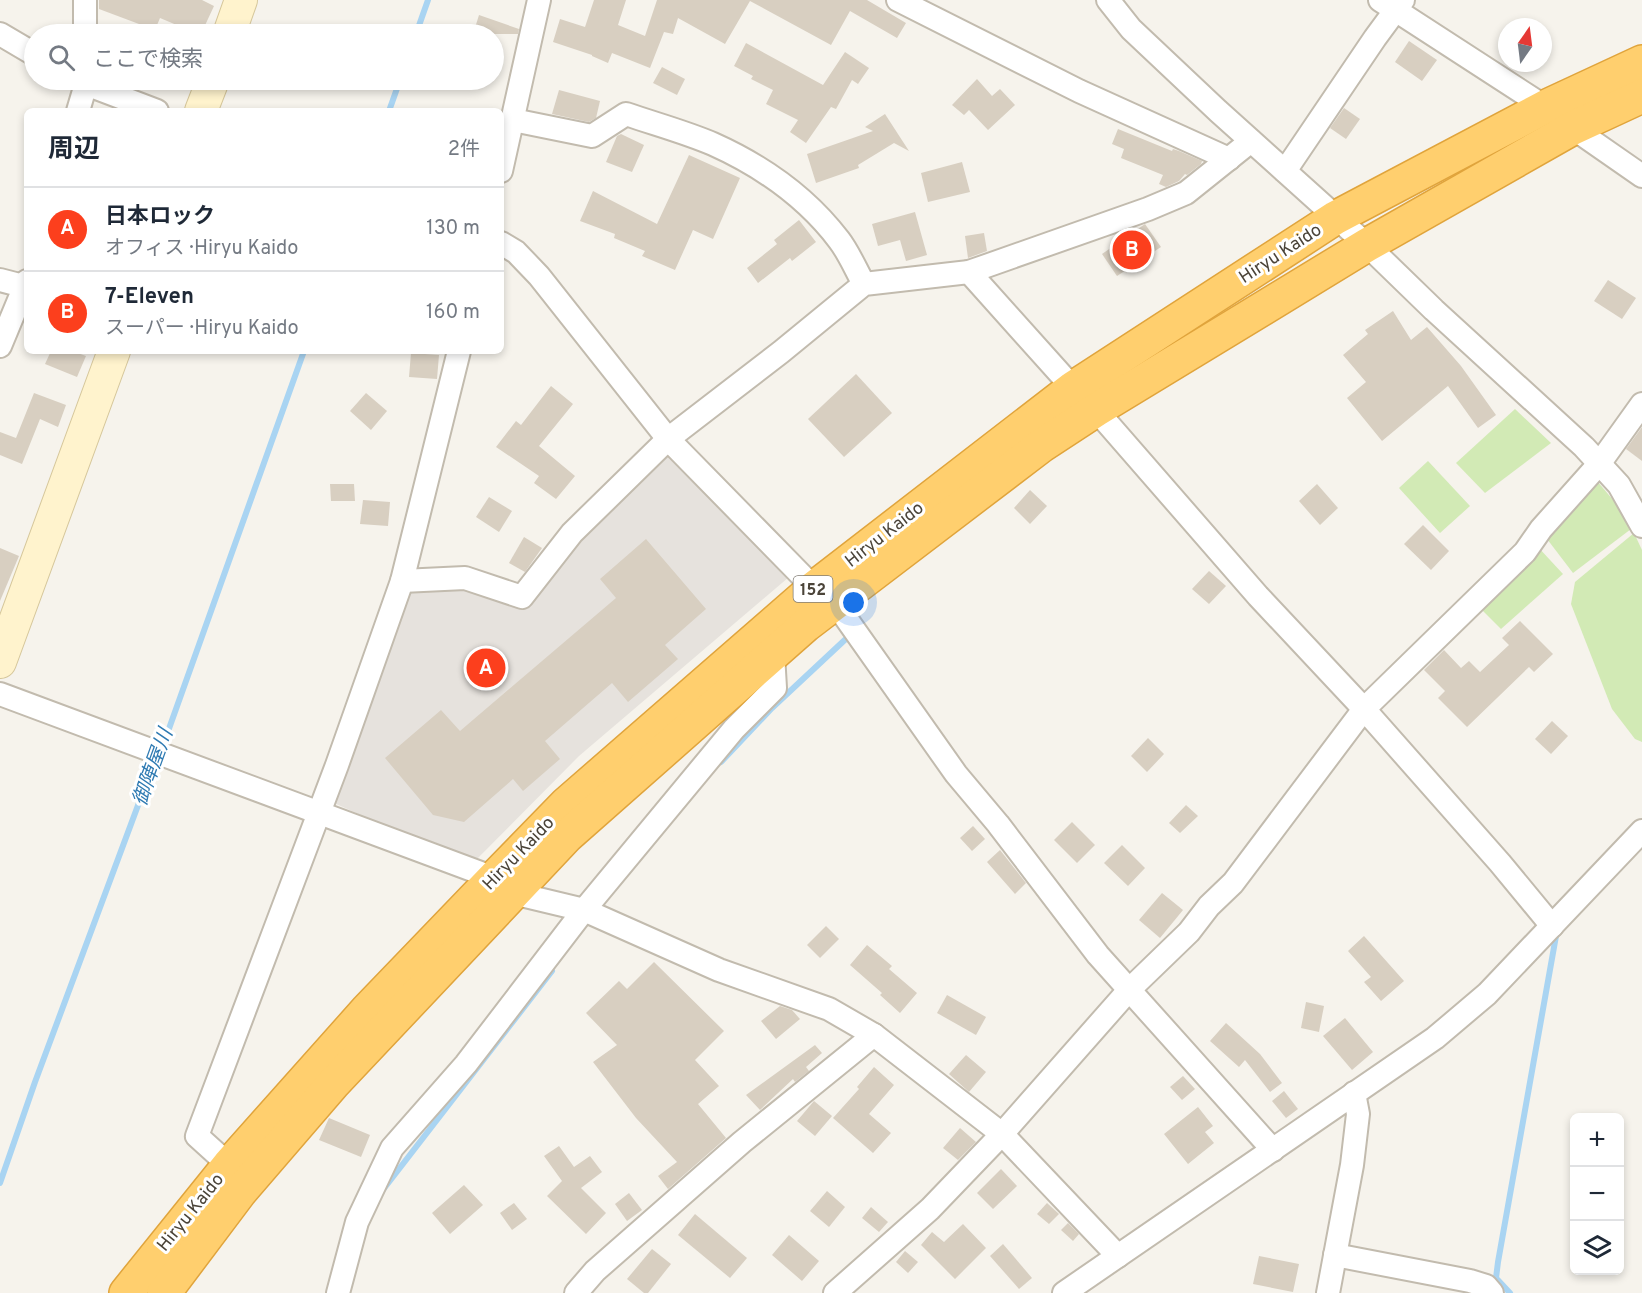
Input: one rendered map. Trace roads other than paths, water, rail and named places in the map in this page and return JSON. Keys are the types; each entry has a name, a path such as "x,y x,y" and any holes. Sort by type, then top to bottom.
{"highway":[{"name":"Hiryu Kaido","path":"164,1293 240,1192 503,885 566,804 825,596 1073,388 1335,218 1545,107 1642,62"},
{"name":"Hiryu Kaido","path":"126,1293 229,1165 367,1010 503,885 567,836 806,625 825,596 1096,410 1367,245 1573,128 1642,96"}],"street":[{"path":"85,0 86,24"},
{"path":"233,24 241,0"},
{"path":"504,158 538,0"},
{"path":"898,0 1078,91 1229,159"},
{"path":"1108,0 1131,29 1367,245 1599,464 1619,485 1642,526"},
{"path":"1285,171 1375,38 1393,4 1545,107"},
{"path":"0,34 24,48"},
{"path":"78,108 82,90"},
{"path":"105,90 150,108"},
{"path":"202,108 209,90"},
{"path":"513,120 592,136 626,114 713,144 758,168 792,191 813,209 841,242 864,284"},
{"path":"1573,128 1642,176"},
{"path":"402,581 465,578 522,597 572,533 668,439 781,352 864,284 969,272 1148,209 1186,193 1251,141"},
{"path":"504,245 516,252 539,276 668,439 825,596 956,774 998,824 1098,955 1273,1150"},
{"path":"969,272 1073,388"},
{"path":"0,280 24,285"},
{"path":"0,346 24,290"},
{"path":"0,662 113,354"},
{"path":"229,1165 197,1136 402,581 458,354"},
{"path":"836,1293 930,1209 1002,1134 1129,990 1189,932 1209,906 1233,883 1364,709 1525,552 1541,529 1599,464 1642,404"},
{"path":"1096,410 1258,596 1364,709 1500,863 1552,926"},
{"path":"338,1293 357,1222 392,1149 466,1064 584,910 734,729 775,688 773,654"},
{"path":"0,694 503,885 584,910 719,970 830,1009 873,1035 1002,1134 1118,1256"},
{"path":"1064,1293 1435,1038 1487,994 1642,831"},
{"path":"576,1293 596,1271 742,1142 873,1035"},
{"path":"1328,1293 1354,1145 1358,1114 1354,1094"},
{"path":"1335,1255 1470,1281 1486,1286 1492,1293"}],"waterway":[{"name":"御陣屋川","path":"420,24 428,0"},
{"name":"御陣屋川","path":"390,108 396,90"},
{"name":"御陣屋川","path":"160,748 166,737 303,354"},
{"path":"721,762 772,708 849,636"},
{"name":"御陣屋川","path":"0,1183 35,1082 156,757"},
{"path":"1510,1293 1496,1278 1498,1262 1556,936"},
{"path":"382,1191 552,971"}],"place":[{"name":"7-Eleven","path":"1132,250"},
{"name":"日本ロック","path":"486,668"}]}
